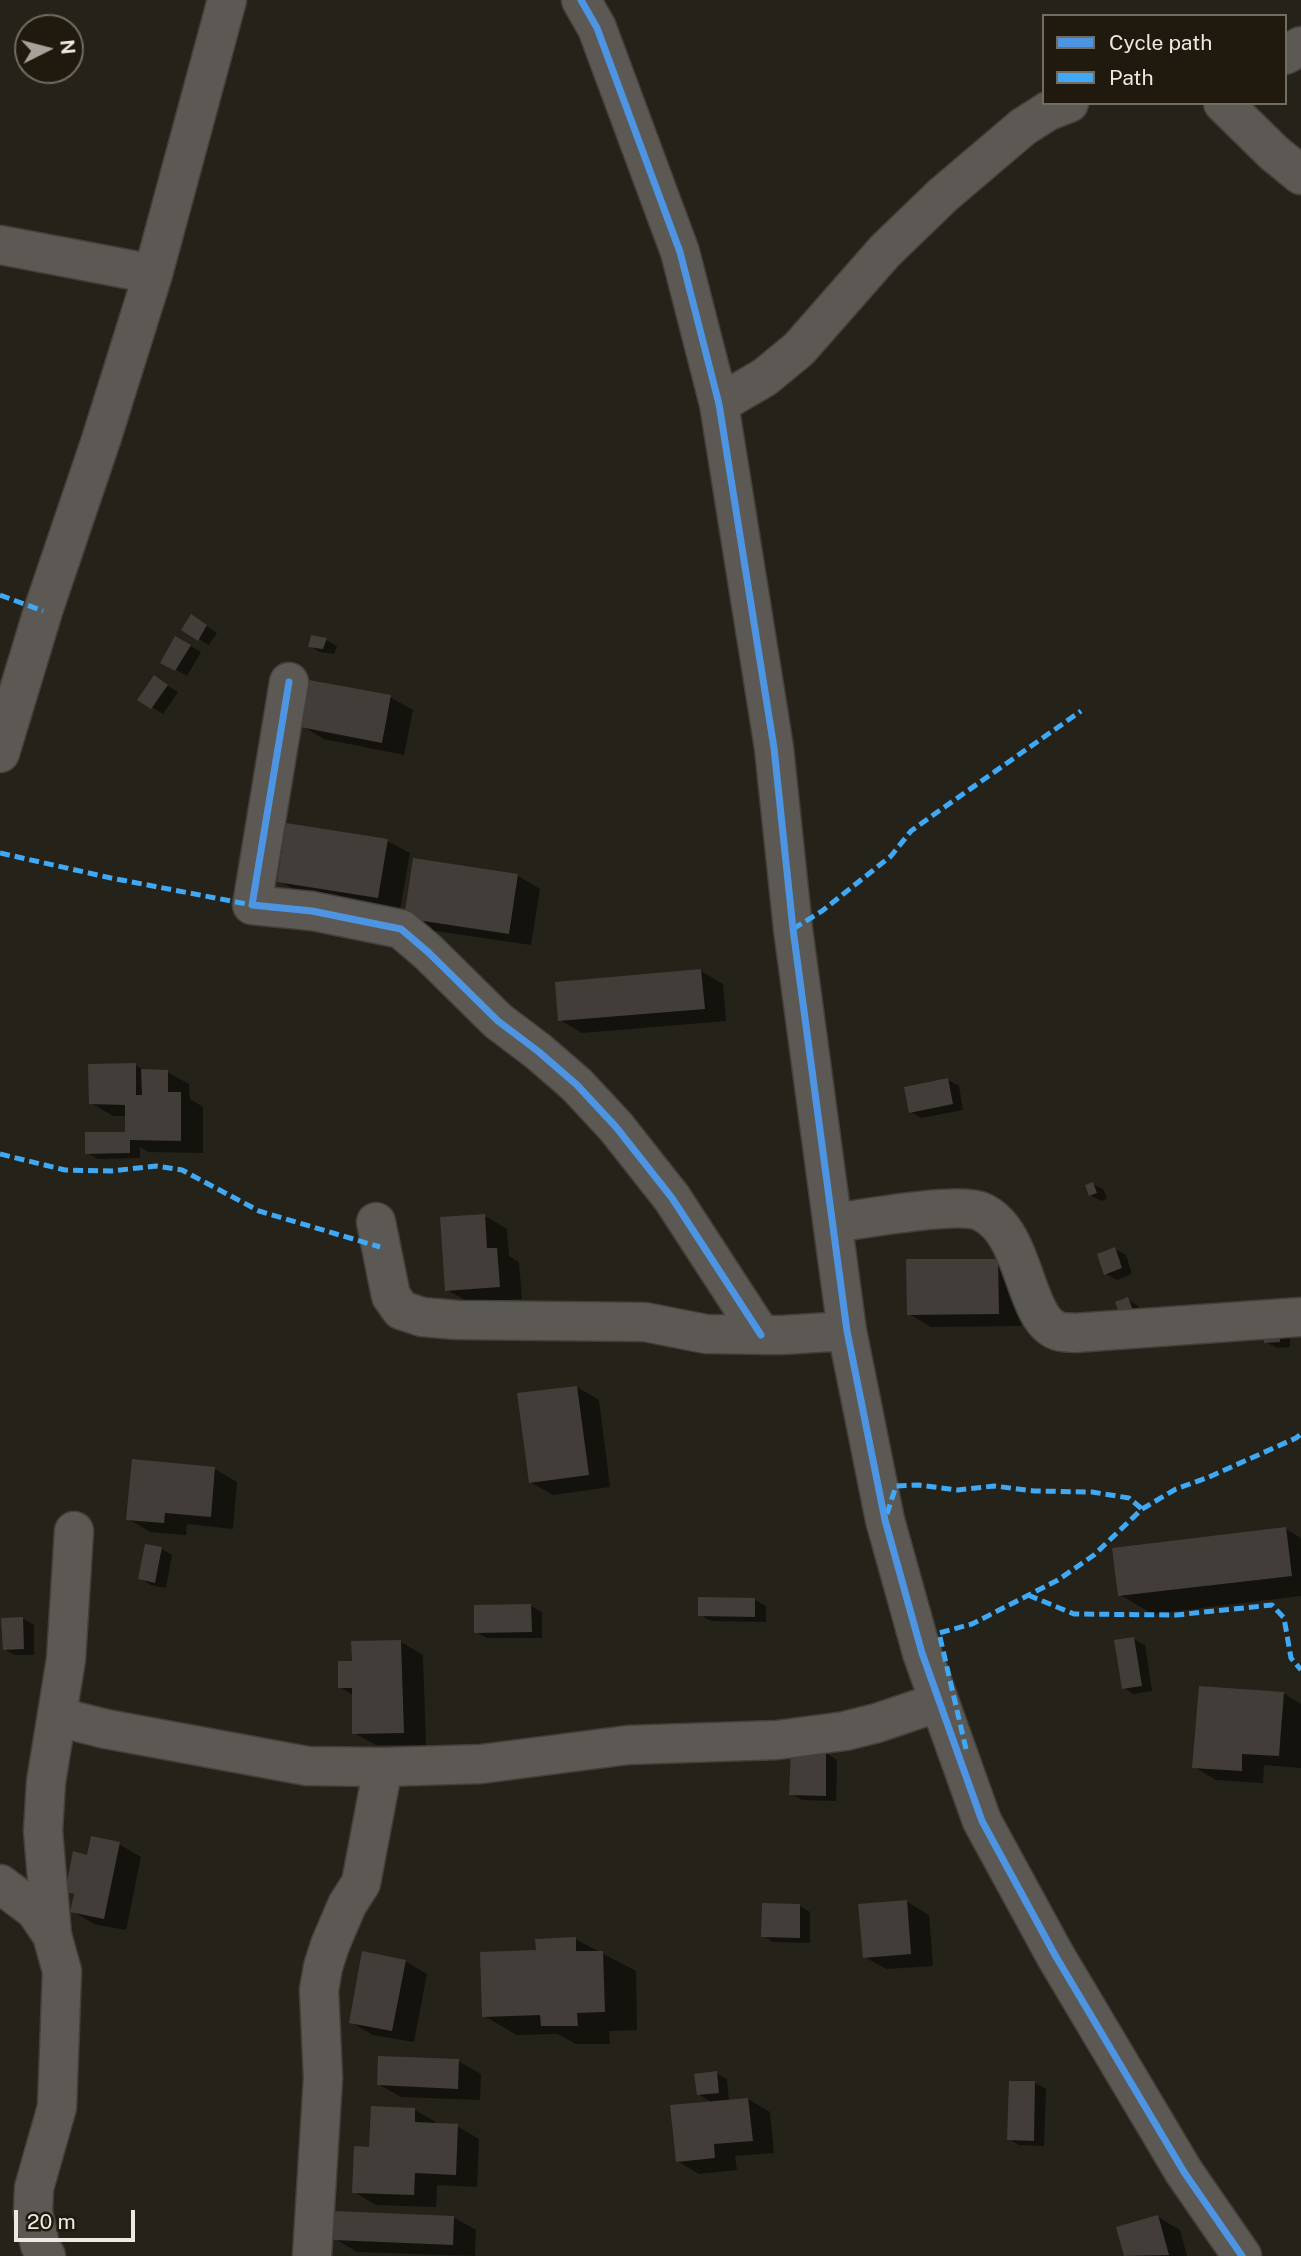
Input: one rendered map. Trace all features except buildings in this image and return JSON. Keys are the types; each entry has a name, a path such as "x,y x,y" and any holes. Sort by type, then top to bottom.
{"street":[{"path":"0,753 43,611 153,274 227,0"},
{"path":"581,0 597,28 680,252 719,404 774,748 793,929 847,1331 885,1520 922,1653 982,1821 1035,1918 1184,2172 1242,2256"},
{"path":"719,404 765,377 799,349 902,233 953,186 1023,127 1048,111 1064,105"},
{"path":"1225,105 1274,153 1301,175"},
{"path":"0,245 153,274"},
{"path":"289,682 252,905 312,911 401,929 498,1021 540,1052 577,1086 615,1127 672,1198 761,1335"},
{"path":"834,1223 959,1207 982,1212 1000,1225 1015,1248 1043,1319 1057,1331 1074,1333 1301,1317"},
{"path":"376,1222 391,1296 401,1310 422,1317 457,1320 645,1322 706,1334 761,1335 847,1331"},
{"path":"46,2256 40,2245 33,2212 34,2188 57,2107 62,1971 52,1935 43,1831 46,1782 69,1634 74,1531"},
{"path":"58,1717 132,1734 307,1766 383,1767 481,1764 628,1745 777,1740 866,1726 939,1702"},
{"path":"312,2256 323,2078 319,1990 330,1945 363,1875 383,1767"},
{"path":"0,1884 35,1910 52,1935"}],"marked path":[{"path":"0,595 43,611"},
{"path":"793,929 822,911 891,856 911,831 1081,711"},
{"path":"0,853 252,905"},
{"path":"0,1154 65,1170 111,1171 156,1166 182,1170 259,1211 380,1247"},
{"path":"966,1749 939,1633 972,1624 1058,1580 1094,1555 1142,1509 1176,1489 1209,1477 1301,1434"},
{"path":"887,1514 896,1486 918,1485 958,1490 994,1486 1034,1491 1092,1492 1129,1498 1142,1509"},
{"path":"1028,1595 1074,1614 1176,1615 1272,1605 1284,1618 1291,1658 1301,1670"}],"cycle path":[{"path":"581,0 597,28 680,252 719,404 774,748 793,929 847,1331 885,1520 922,1653 982,1821 1055,1955 1184,2172 1242,2256"},
{"path":"289,682 252,905 312,911 401,929 498,1021 577,1085 616,1127 672,1198 761,1335"}]}
